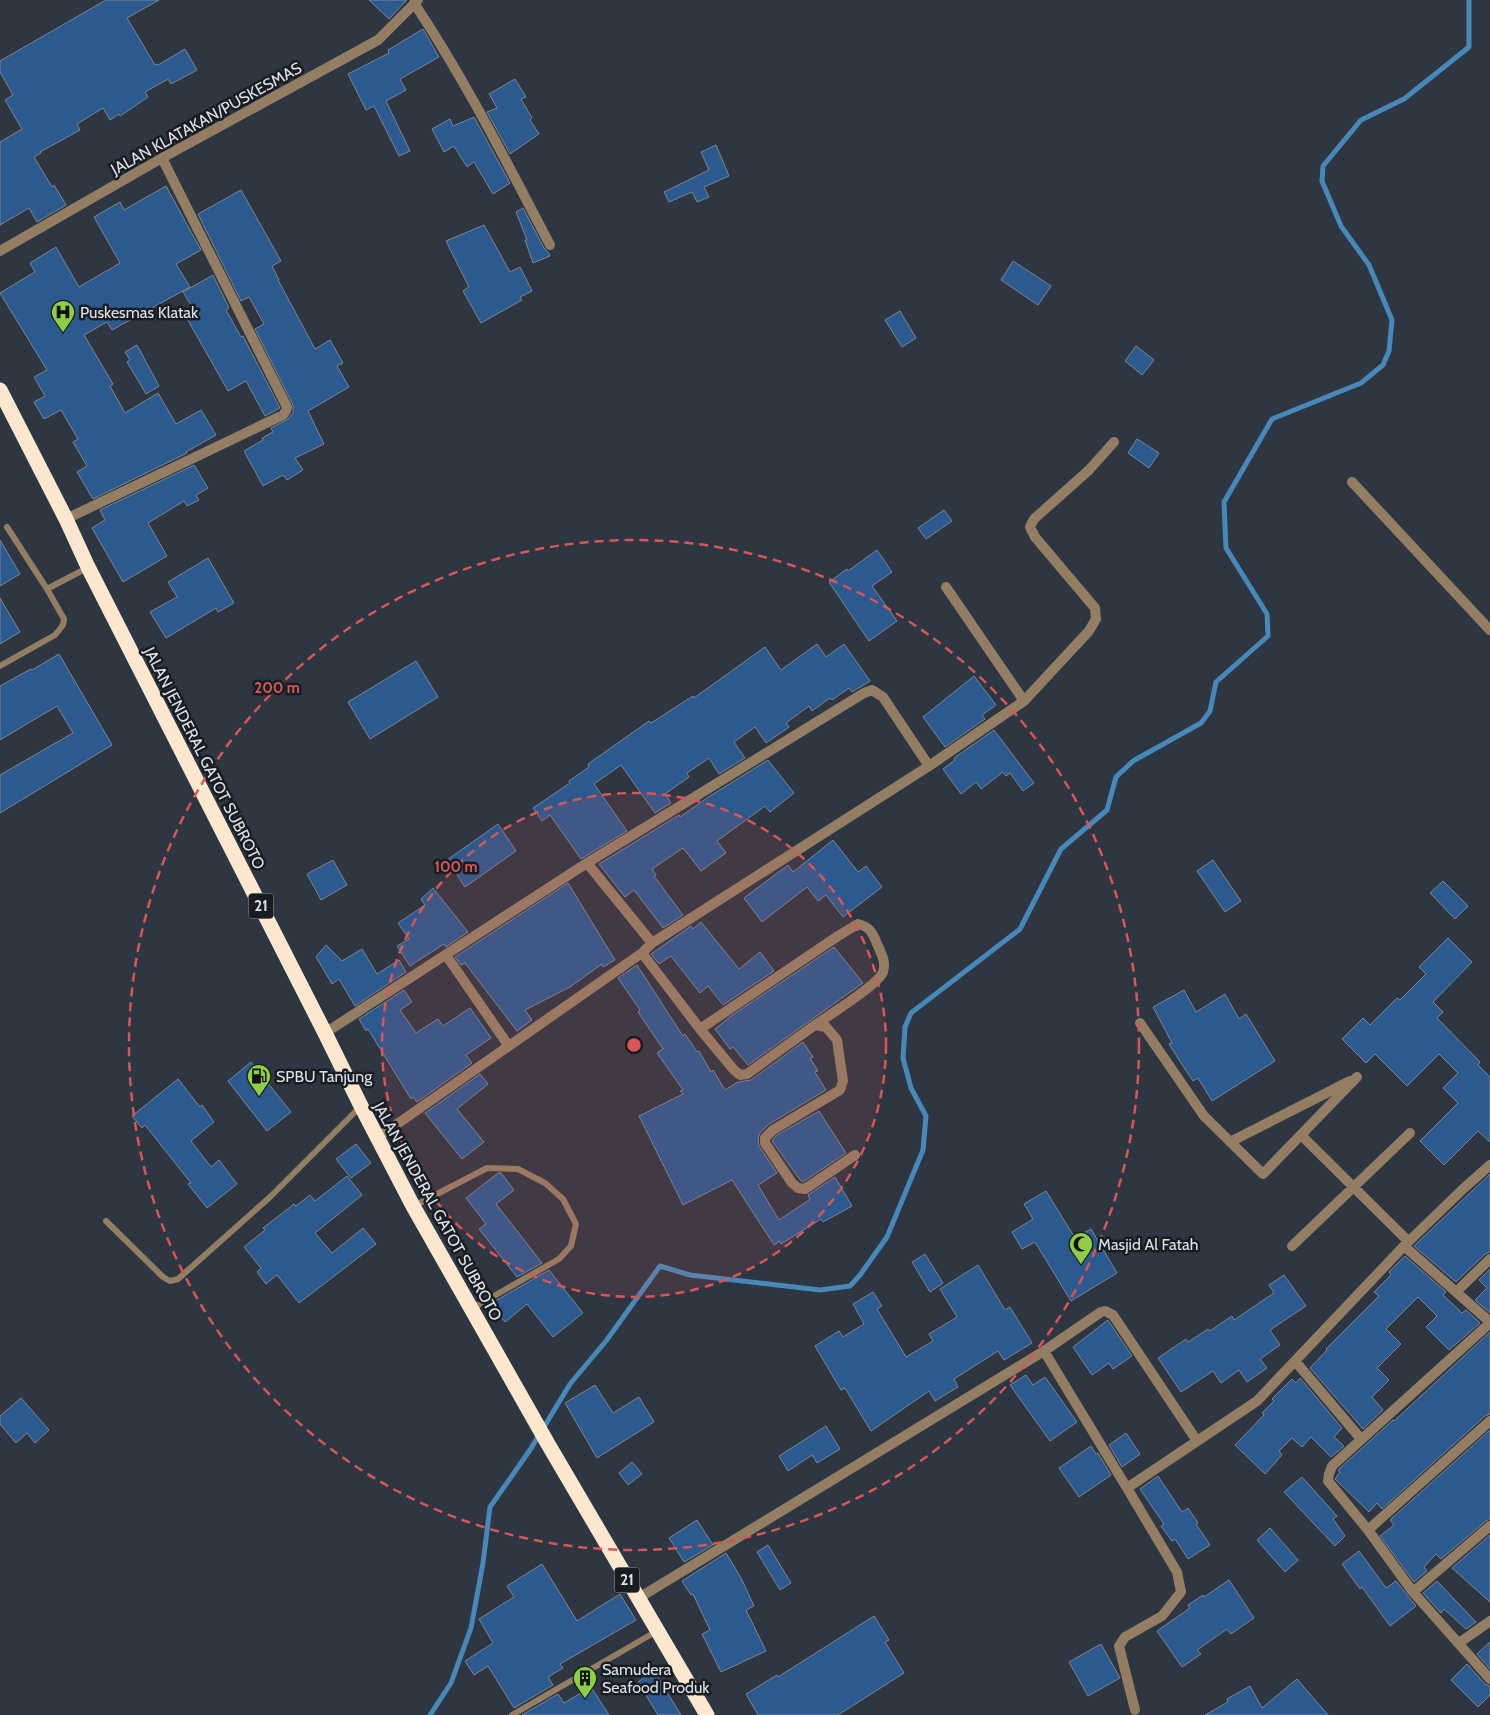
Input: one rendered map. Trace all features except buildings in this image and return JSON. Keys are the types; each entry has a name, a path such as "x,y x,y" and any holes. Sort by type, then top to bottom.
{"highway":[{"name":"JALAN JENDERAL GATOT SUBROTO","path":"0,390 413,1206 548,1444 707,1715"}],"street":[{"name":"JALAN KLATAKAN/PUSKESMAS","path":"0,251 162,158 378,40 416,2"},
{"path":"416,2 484,116 550,245"},
{"path":"66,519 286,411 287,407 162,158"},
{"path":"378,1138 642,953 652,943 929,766 1024,700 1089,632 1096,619 1095,608 1035,537 1030,527 1034,519 1089,470 1114,442"},
{"path":"1352,482 1490,630"},
{"path":"946,588 1024,700"},
{"path":"325,1033 587,863 864,693 872,690 882,697 929,766"},
{"path":"587,863 652,943"},
{"path":"642,953 700,1029 740,1075 747,1074 874,983 883,974 885,962 872,931 866,925 858,924 700,1029"},
{"path":"446,955 508,1046"},
{"path":"1140,1024 1204,1116 1230,1142 1263,1174 1358,1077 1230,1142"},
{"path":"815,1025 826,1027 836,1040 843,1080 840,1090 773,1130 765,1138 765,1143 792,1183 798,1188 805,1189 855,1155"},
{"path":"1292,1246 1410,1133"},
{"path":"1302,1136 1406,1243 1490,1322 1332,1466 1328,1481 1368,1530 1413,1592 1490,1679"},
{"path":"1127,1488 1257,1401 1406,1243 1463,1188 1490,1165"},
{"path":"1456,1292 1490,1259"},
{"path":"638,1598 1044,1351 1101,1312 1106,1311 1113,1315 1197,1441"},
{"path":"1044,1351 1177,1572 1182,1592 1162,1616 1125,1637 1119,1646 1135,1710"},
{"path":"1295,1361 1361,1439"},
{"path":"1368,1530 1490,1421"},
{"path":"1413,1592 1490,1526"},
{"path":"1459,1643 1490,1620"}],"lane":[{"path":"0,666 55,635 63,626 64,619 7,527"},
{"path":"47,589 88,567"},
{"path":"106,1221 163,1276 170,1281 178,1278 270,1197 361,1106"},
{"path":"413,1206 487,1168 518,1169 545,1183 563,1199 576,1224 571,1246 559,1259 471,1309"},
{"path":"512,1715 658,1630"}],"waterway":[{"path":"430,1715 451,1683 471,1628 483,1563 490,1507 530,1450 570,1384 606,1341 660,1266 690,1275 820,1290 850,1286 887,1237 923,1150 926,1116 911,1088 903,1058 905,1027 911,1013 1020,929 1061,849 1107,810 1116,777 1133,761 1201,723 1210,711 1216,682 1268,636 1267,614 1226,548 1224,502 1272,419 1361,383 1383,365 1389,351 1392,320 1369,265 1341,226 1322,181 1323,166 1361,120 1404,99 1469,47 1469,0"}],"place":[{"name":"Puskesmas Klatak","path":"63,333"},
{"name":"SPBU Tanjung","path":"259,1097"},
{"name":"Masjid Al Fatah","path":"1081,1265"},
{"name":"Samudera Seafood Produk","path":"585,1699"}]}
